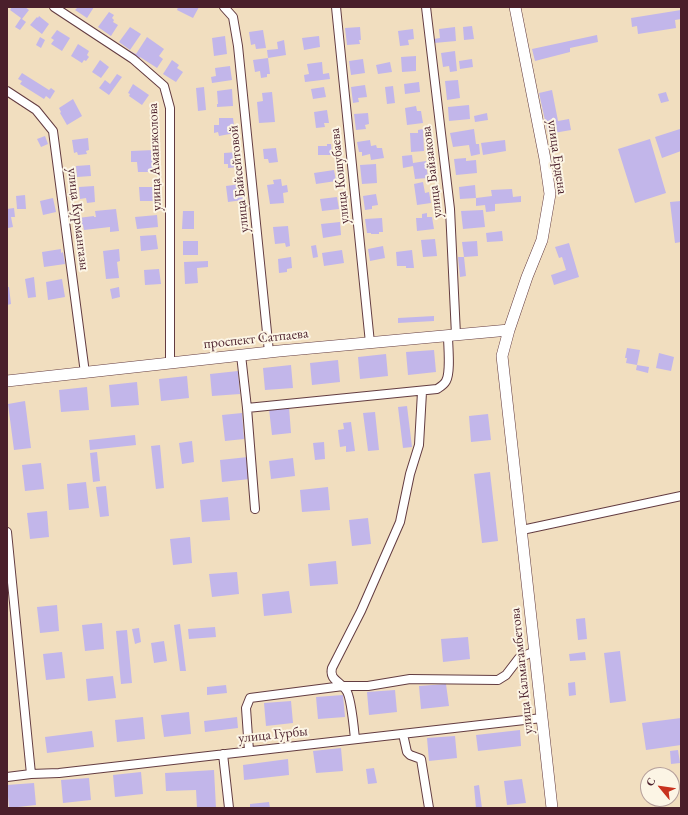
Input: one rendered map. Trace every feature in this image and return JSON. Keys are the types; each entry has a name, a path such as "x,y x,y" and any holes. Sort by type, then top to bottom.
{"street":[{"name":"улица Аманжолова","path":"54,7 133,59 164,86 170,108 170,363"},
{"name":"улица Байсейтовой","path":"224,7 232,17 238,46 269,352"},
{"name":"улица Кошубаева","path":"336,7 370,343"},
{"name":"улица Байзакова","path":"247,408 422,392 437,389 447,380 452,335 450,208 426,7"},
{"name":"улица Ердена","path":"509,330 527,277 542,240 550,194 545,159 515,7"},
{"name":"улица Курмангазы","path":"7,91 36,110 53,131 85,373"},
{"name":"проспект Сатпаева","path":"7,381 269,352 509,330"},
{"name":"улица Калмагамбетова","path":"509,330 502,356 552,808"},
{"path":"241,355 255,509"},
{"path":"355,739 349,693 344,686 332,677 331,673 332,668 361,611 367,593 400,522 410,474 419,445 422,392"},
{"path":"522,530 681,496"},
{"path":"7,532 31,774"},
{"path":"249,751 246,708 250,698 344,686 368,686 410,679 498,680 506,675 519,658 535,651"},
{"name":"улица Гурбы","path":"7,777 58,773 542,718"},
{"path":"403,734 407,752 410,755 421,759 429,808"},
{"path":"222,754 229,808"}],"building":[{"path":"12,7 25,7 29,10 22,19 26,22 20,30 15,27 21,18 10,10"},
{"path":"78,7 94,7 87,18 75,10"},
{"path":"178,7 199,7 193,18 177,10"},
{"path":"681,10 681,19 675,20 676,28 638,34 637,26 632,27 631,18"},
{"path":"109,12 114,15 112,18 114,20 113,22 118,25 111,36 98,27"},
{"path":"39,16 49,24 42,34 30,25"},
{"path":"472,26 474,39 464,40 463,27"},
{"path":"130,27 141,34 130,50 119,42"},
{"path":"360,27 360,44 347,45 345,28"},
{"path":"455,27 456,41 434,43 434,39 440,38 439,29"},
{"path":"413,29 414,39 408,40 409,45 400,46 398,31"},
{"path":"57,30 70,38 62,51 51,44 54,40 51,38"},
{"path":"263,30 266,48 256,49 255,44 251,45 249,32"},
{"path":"597,35 598,42 570,48 570,52 535,61 532,49"},
{"path":"225,36 227,54 214,56 212,38"},
{"path":"319,36 320,47 304,50 302,38"},
{"path":"40,37 45,40 41,48 36,45"},
{"path":"147,37 164,49 159,56 163,59 157,68 140,57 137,62 127,55 130,51 136,54"},
{"path":"284,40 286,55 268,58 267,50 278,49 277,42"},
{"path":"78,44 89,51 87,55 89,57 82,63 71,56"},
{"path":"455,51 457,71 450,72 449,66 443,67 441,53"},
{"path":"416,56 416,71 402,72 401,57"},
{"path":"268,58 270,74 267,74 267,77 261,78 260,71 255,72 253,60"},
{"path":"363,59 365,73 351,75 349,61"},
{"path":"472,59 473,67 460,69 459,61"},
{"path":"100,60 109,67 101,78 92,72"},
{"path":"172,60 179,65 177,68 183,72 176,82 163,74"},
{"path":"322,62 323,74 329,73 330,79 305,82 304,75 309,74 307,64"},
{"path":"390,62 392,72 378,74 376,65"},
{"path":"230,66 232,80 212,83 211,77 216,76 215,68"},
{"path":"22,73 49,90 51,88 55,91 50,99 46,96 44,99 20,84 22,81 18,79"},
{"path":"117,74 122,77 109,95 99,88 105,80 110,84"},
{"path":"458,80 460,98 447,100 445,81"},
{"path":"419,82 420,92 405,94 404,84"},
{"path":"133,84 149,95 142,105 129,96 130,94 128,93"},
{"path":"365,85 367,97 358,98 359,102 353,103 351,87"},
{"path":"393,86 395,103 387,104 385,87"},
{"path":"204,87 206,110 198,111 196,88"},
{"path":"324,87 326,97 313,99 311,89"},
{"path":"232,89 233,106 217,107 217,91"},
{"path":"552,90 558,121 569,119 571,130 548,134 539,93"},
{"path":"272,92 275,122 259,123 257,102 263,101 262,93"},
{"path":"666,92 669,101 661,103 658,94"},
{"path":"73,99 82,116 67,125 60,113 59,108"},
{"path":"469,105 470,119 449,121 448,107"},
{"path":"416,106 417,111 421,111 423,123 407,125 405,108"},
{"path":"327,110 329,123 324,123 325,127 316,128 314,112"},
{"path":"368,113 369,124 365,125 366,129 356,130 354,114"},
{"path":"487,113 488,120 475,122 474,116"},
{"path":"219,118 233,118 235,133 219,136 218,132 214,133 214,125 219,125"},
{"path":"423,129 424,151 411,152 410,133 418,133 418,130"},
{"path":"474,129 476,144 479,144 480,154 471,156 469,145 453,147 450,133"},
{"path":"680,129 681,151 662,158 655,137"},
{"path":"45,136 48,144 41,147 37,139"},
{"path":"88,138 89,150 86,151 87,154 78,155 77,152 74,153 72,140"},
{"path":"650,139 666,193 635,203 618,149"},
{"path":"370,140 371,146 376,145 377,148 382,148 384,158 371,160 370,154 362,156 362,152 359,152 357,142"},
{"path":"505,140 506,151 483,155 481,143"},
{"path":"327,144 331,144 332,155 318,155 318,146 327,146"},
{"path":"276,148 278,162 269,163 268,159 264,159 263,149"},
{"path":"154,150 155,172 138,172 137,162 131,162 131,151"},
{"path":"238,152 240,167 228,168 228,164 224,164 224,153"},
{"path":"412,155 413,163 426,161 428,178 415,179 413,166 403,168 402,156"},
{"path":"466,158 466,161 476,160 477,173 456,175 454,159"},
{"path":"376,164 377,183 362,184 360,165"},
{"path":"90,165 91,176 77,177 76,166"},
{"path":"334,170 336,181 316,184 314,173"},
{"path":"281,179 282,186 287,185 288,192 283,193 284,203 270,204 267,185 274,184 273,180"},
{"path":"423,182 425,193 429,192 431,203 417,205 414,184"},
{"path":"241,184 243,200 228,202 226,186"},
{"path":"475,185 476,198 460,199 459,187"},
{"path":"94,186 95,202 87,203 86,198 80,199 79,187"},
{"path":"139,187 156,187 157,201 140,201"},
{"path":"512,189 513,197 521,196 521,202 495,204 495,211 486,212 485,205 476,206 476,198 492,196 491,190"},
{"path":"376,194 378,205 372,206 372,209 365,210 363,196"},
{"path":"25,195 26,209 17,209 16,196"},
{"path":"337,197 339,209 322,211 320,199"},
{"path":"53,198 56,212 43,215 40,201"},
{"path":"681,201 681,242 675,243 670,202"},
{"path":"14,208 15,217 11,217 13,227 8,228 7,209"},
{"path":"116,209 119,231 110,232 110,227 84,230 83,225 79,225 78,218 96,217 95,211"},
{"path":"483,210 485,227 463,229 461,211"},
{"path":"183,211 194,211 194,229 182,229"},
{"path":"427,213 427,217 432,217 434,229 417,231 416,218 422,218 422,214"},
{"path":"157,215 158,227 137,229 135,217"},
{"path":"382,218 383,232 379,232 379,234 367,233 365,219"},
{"path":"340,222 341,235 323,238 321,224"},
{"path":"288,226 290,246 286,247 285,243 275,244 273,227"},
{"path":"502,231 503,241 487,242 486,233"},
{"path":"156,235 158,249 141,251 140,236"},
{"path":"435,239 437,256 423,257 421,240"},
{"path":"183,241 198,241 198,255 183,255"},
{"path":"477,241 478,256 464,257 462,242"},
{"path":"569,243 579,277 554,285 551,275 566,270 562,257 559,258 555,247"},
{"path":"316,245 318,257 313,258 311,246"},
{"path":"383,246 385,258 370,261 368,249"},
{"path":"61,249 65,264 44,267 42,252"},
{"path":"119,249 120,261 117,262 119,278 106,279 103,251"},
{"path":"342,250 344,263 324,266 322,253"},
{"path":"412,250 414,268 397,266 396,252"},
{"path":"291,257 292,268 287,269 287,272 279,273 278,259"},
{"path":"458,257 464,257 466,276 460,277"},
{"path":"208,261 208,267 197,268 198,283 185,284 184,262"},
{"path":"159,269 161,284 145,285 144,270"},
{"path":"34,277 36,297 28,298 25,279"},
{"path":"62,279 65,297 48,300 46,282"},
{"path":"7,287 9,287 11,304 7,305"},
{"path":"119,287 120,297 112,299 110,289"},
{"path":"434,316 434,321 398,323 398,318"},
{"path":"627,348 640,350 637,365 626,363 627,358 625,358"},
{"path":"434,350 436,372 408,375 406,352"},
{"path":"659,353 674,357 671,371 656,368"},
{"path":"386,354 388,376 360,379 358,357"},
{"path":"338,360 340,382 312,385 310,363"},
{"path":"291,365 293,388 265,390 263,368"},
{"path":"637,365 649,367 648,373 636,370"},
{"path":"238,371 240,394 212,396 210,374"},
{"path":"187,376 189,398 161,401 159,379"},
{"path":"137,382 139,405 111,407 109,385"},
{"path":"87,387 89,410 61,412 59,390"},
{"path":"25,401 31,448 14,450 8,404"},
{"path":"407,406 412,447 403,448 398,407"},
{"path":"289,407 291,433 272,435 269,409"},
{"path":"375,412 379,450 368,451 363,413"},
{"path":"242,413 244,439 225,441 222,415"},
{"path":"488,414 491,440 471,442 469,416"},
{"path":"351,422 355,451 346,452 346,446 340,447 338,430 344,429 343,423"},
{"path":"135,435 136,445 90,450 89,440"},
{"path":"192,441 194,462 182,464 179,443"},
{"path":"324,442 325,459 315,460 313,443"},
{"path":"160,445 164,488 156,489 151,446"},
{"path":"97,452 100,481 93,482 90,453"},
{"path":"248,457 250,479 222,482 220,460"},
{"path":"293,458 295,476 271,479 269,461"},
{"path":"41,463 44,489 25,491 22,465"},
{"path":"490,472 498,541 482,543 474,474"},
{"path":"86,482 89,508 69,510 67,484"},
{"path":"106,486 109,516 100,517 96,487"},
{"path":"328,487 330,510 302,512 300,490"},
{"path":"228,497 230,520 202,522 200,500"},
{"path":"47,511 49,537 30,539 27,513"},
{"path":"368,518 371,544 352,546 349,520"},
{"path":"190,537 192,563 173,565 170,539"},
{"path":"336,561 338,584 310,586 308,564"},
{"path":"237,572 239,594 212,597 209,574"},
{"path":"289,591 292,613 264,616 262,594"},
{"path":"57,605 59,631 40,633 37,607"},
{"path":"585,618 587,639 578,640 576,619"},
{"path":"102,623 104,649 85,651 82,625"},
{"path":"180,624 186,671 180,671 174,625"},
{"path":"215,627 216,637 189,639 188,629"},
{"path":"139,628 141,642 135,644 132,629"},
{"path":"127,630 132,683 121,684 116,631"},
{"path":"468,637 470,659 443,662 441,639"},
{"path":"164,641 167,661 154,663 151,643"},
{"path":"620,651 626,701 610,703 604,653"},
{"path":"62,652 65,678 46,680 43,654"},
{"path":"585,652 586,660 570,661 569,654"},
{"path":"113,676 116,698 88,701 86,679"},
{"path":"575,682 576,695 569,696 568,683"},
{"path":"446,684 449,706 421,709 419,686"},
{"path":"226,685 227,693 207,695 207,687"},
{"path":"395,690 397,712 369,715 367,692"},
{"path":"343,695 345,717 318,719 316,697"},
{"path":"291,701 293,723 266,726 264,703"},
{"path":"189,712 191,734 164,737 161,715"},
{"path":"143,717 145,739 117,742 115,720"},
{"path":"237,717 238,728 205,732 204,721"},
{"path":"681,718 681,745 646,750 642,723"},
{"path":"520,730 521,746 478,751 476,735"},
{"path":"92,731 94,747 47,753 45,737"},
{"path":"455,736 457,758 429,761 427,738"},
{"path":"341,748 343,771 316,773 313,751"},
{"path":"678,750 680,763 671,764 670,751"},
{"path":"288,759 289,775 244,780 243,765"},
{"path":"374,768 377,783 368,784 366,769"},
{"path":"214,770 216,808 197,808 196,790 166,791 165,773"},
{"path":"141,772 143,794 115,797 113,775"},
{"path":"89,778 91,800 63,803 61,780"},
{"path":"522,779 526,803 507,805 504,781"},
{"path":"34,783 36,805 9,808 7,785"},
{"path":"479,785 482,808 476,808 474,786"},
{"path":"269,802 270,808 250,808 250,804"}]}
